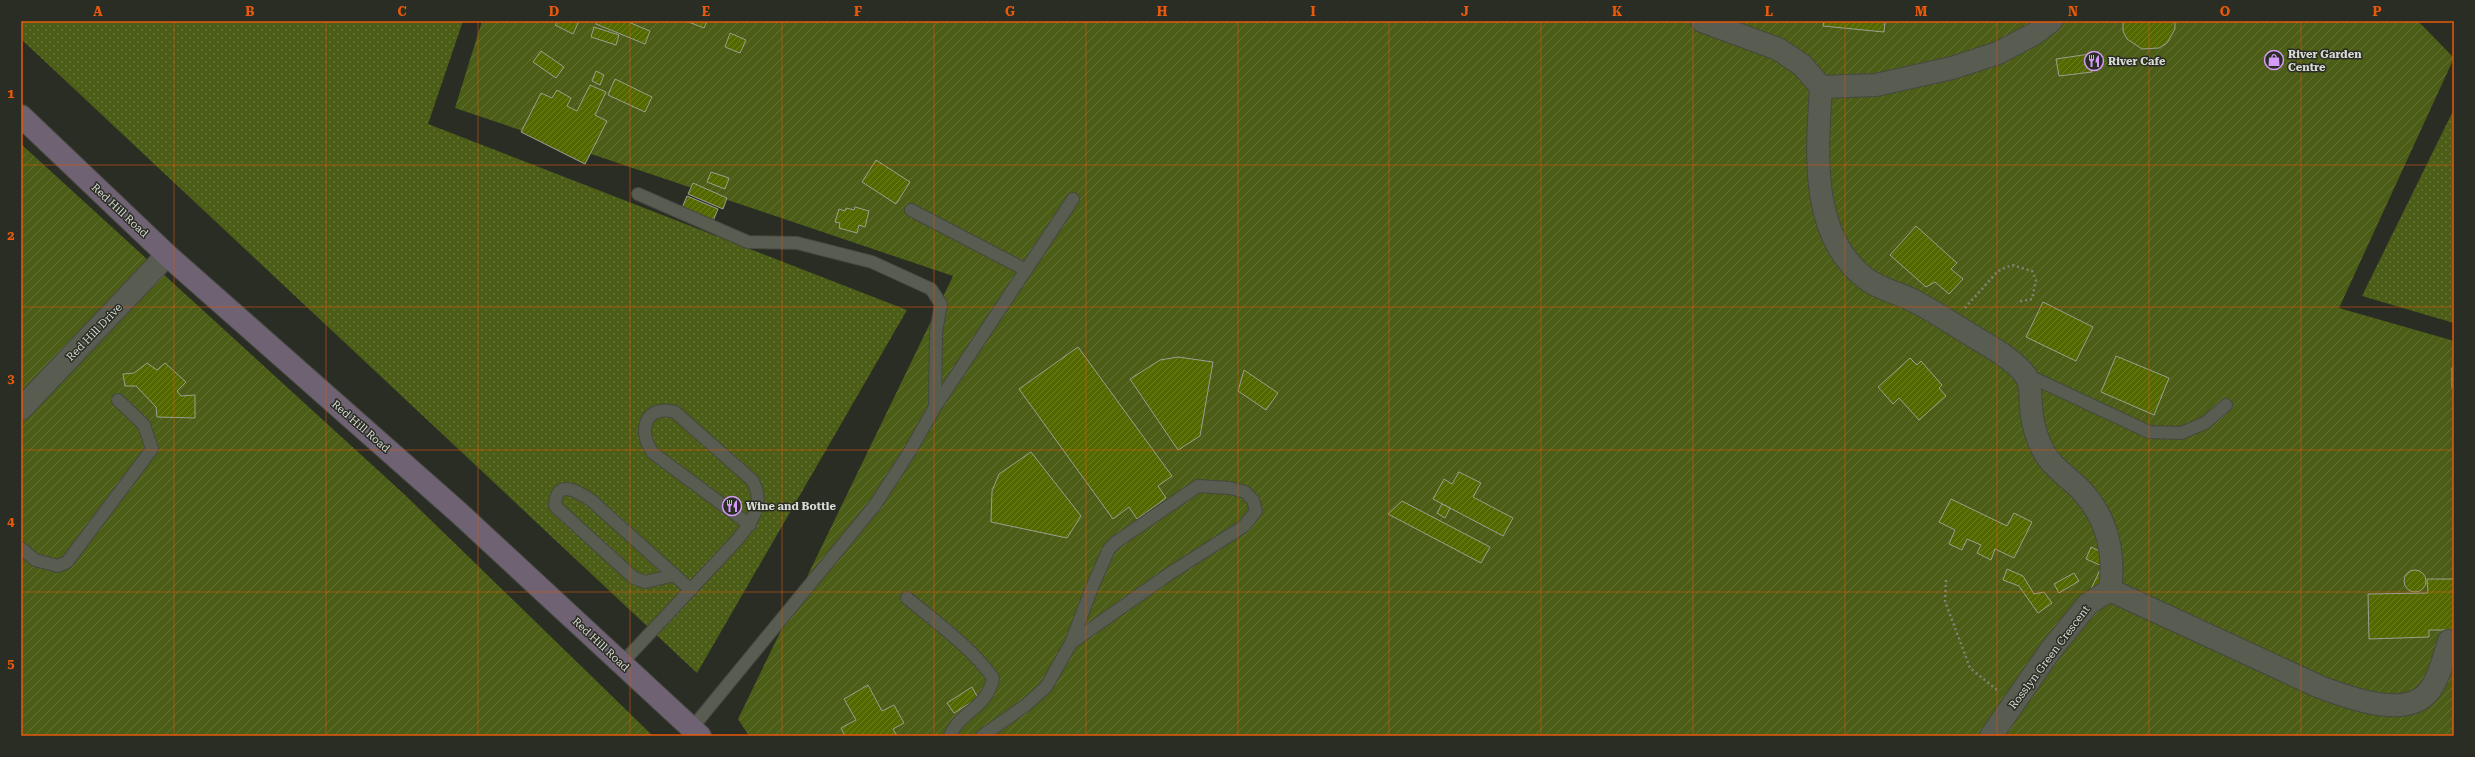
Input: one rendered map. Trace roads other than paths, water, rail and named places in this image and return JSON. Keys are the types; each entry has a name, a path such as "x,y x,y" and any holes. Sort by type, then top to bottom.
{"main road":[{"name":"Red Hill Road","path":"21,116 167,255 458,512 696,732"}],"street":[{"path":"1702,21 1778,48 1802,65 1821,87 1817,152 1819,179 1833,237 1846,261 1865,279 1886,291 1918,303 2011,361 2024,373 2030,386 2031,410 2042,449 2051,462 2093,505 2102,520 2108,537 2112,557 2110,590 2320,687 2354,699 2388,707 2415,700 2429,691 2437,676 2449,641"},
{"path":"1821,87 1876,85 1952,68 1998,53 2034,34 2051,21"},
{"name":"Red Hill Drive","path":"21,409 167,255"},
{"name":"Rosslyn Green Crescent","path":"1991,736 2088,604 2110,590"}],"lane":[{"path":"638,194 748,242 797,243 865,260 914,280 931,290 941,304 936,332 935,406"},
{"path":"696,732 875,505 910,451 935,406 1073,199"},
{"path":"911,210 1026,270"},
{"path":"2024,373 2149,432 2181,433 2205,423 2226,406"},
{"path":"21,548 35,560 58,566 67,562 152,449 144,425 118,400"},
{"path":"622,664 750,525 756,512 759,499 757,488 752,480 675,412 659,410 652,414 647,421 645,435 646,444 653,453 750,525"},
{"path":"982,736 1026,705 1046,688 1071,642 1092,584 1109,549 1116,542 1173,501 1198,486 1230,488 1245,492 1253,500 1256,511 1244,526 1169,574 1071,642"},
{"path":"675,576 645,582 634,578 555,506 555,499 562,490 570,488 576,490 592,501 691,590"},
{"path":"906,598 952,636 986,668 994,678 991,691 980,704 954,726 950,736"}],"place":[{"name":"River Garden Centre","path":"2274,60"},
{"name":"River Cafe","path":"2094,61"},
{"name":"Wine and Bottle","path":"732,506"}]}
